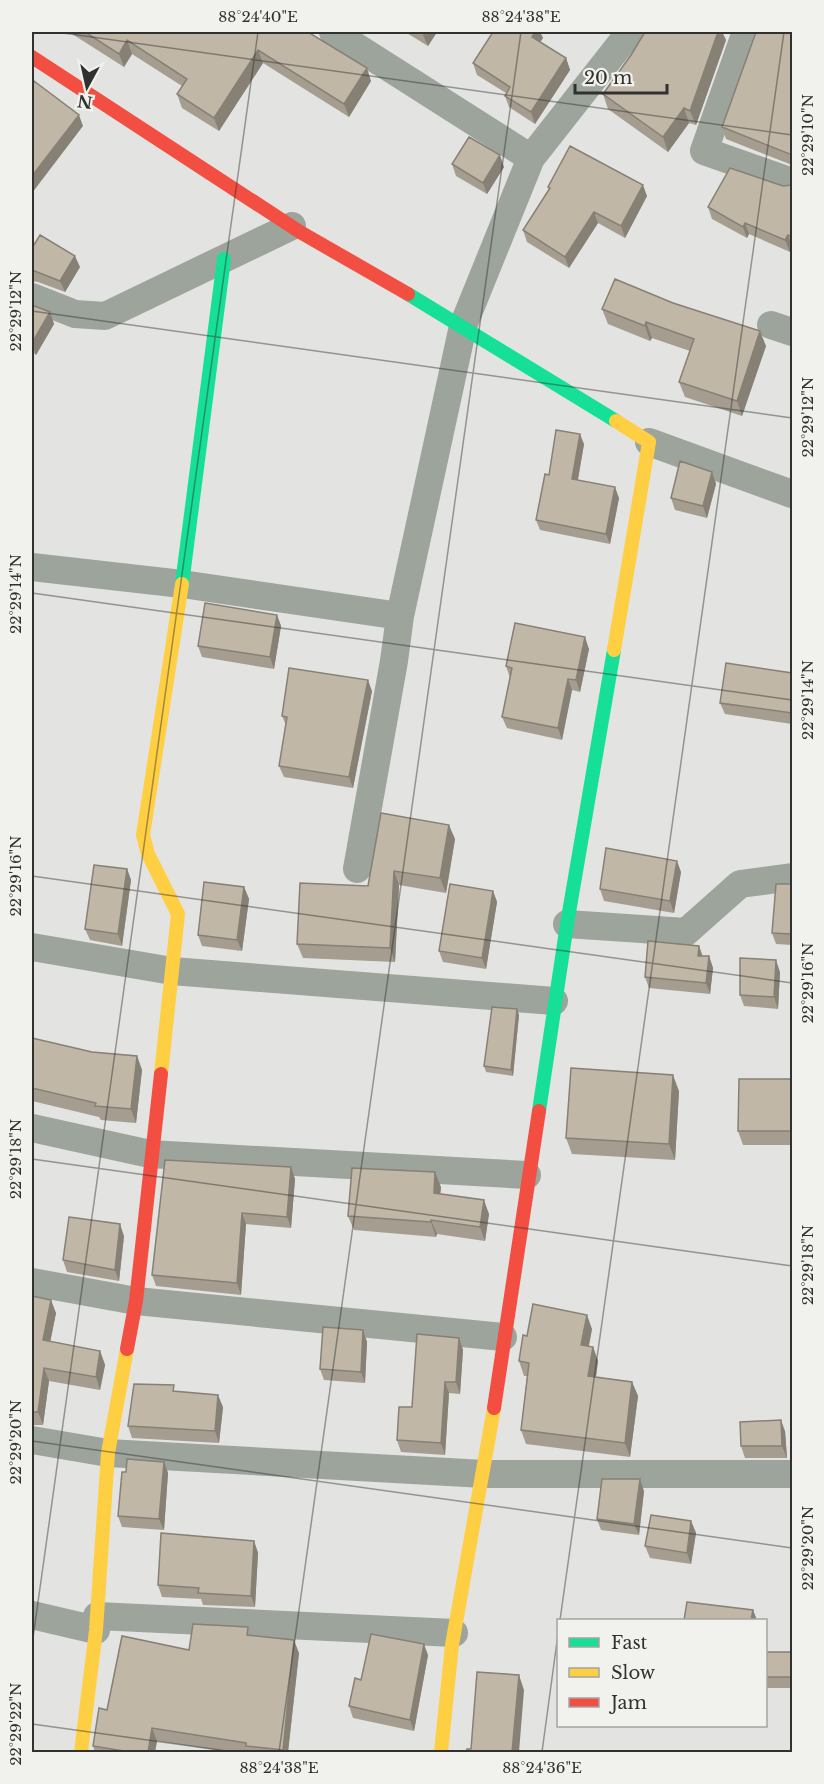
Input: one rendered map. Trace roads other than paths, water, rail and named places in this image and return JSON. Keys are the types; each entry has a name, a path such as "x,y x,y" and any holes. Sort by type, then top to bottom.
{"street":[{"path":"333,32 531,158"},
{"path":"357,869 400,616 463,326 531,158 630,32"},
{"path":"746,32 704,151 792,182"},
{"path":"32,57 292,226 463,326 649,442 792,494"},
{"path":"32,297 75,315 105,316 292,226"},
{"path":"81,1752 96,1623 108,1453 136,1301 150,1154 178,914 173,898 146,850 142,835 182,584 225,259"},
{"path":"441,1752 454,1633 484,1474 554,1000 649,442"},
{"path":"32,567 182,584 400,616"},
{"path":"567,924 686,932 740,884 792,877"},
{"path":"32,947 172,971 554,1000"},
{"path":"32,1128 150,1154 527,1175"},
{"path":"32,1282 136,1301 503,1337"},
{"path":"32,1440 108,1453 484,1474 792,1474"},
{"path":"32,1615 96,1623 454,1633"}]}
